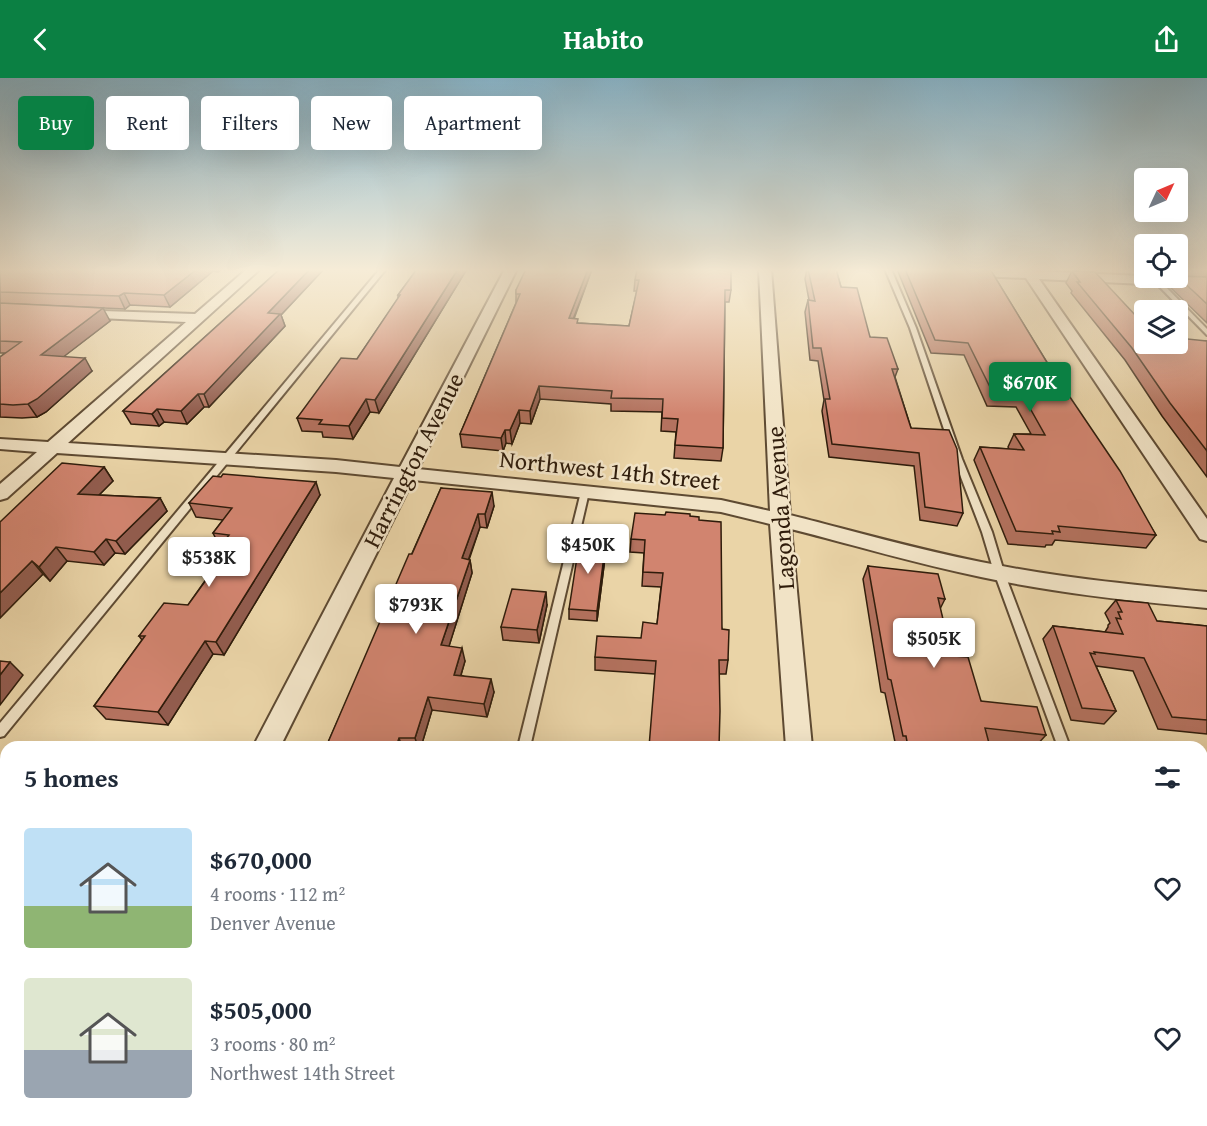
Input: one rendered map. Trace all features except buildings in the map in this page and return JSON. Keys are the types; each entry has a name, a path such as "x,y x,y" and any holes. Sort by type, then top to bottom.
{"street":[{"path":"0,494 198,318"},
{"name":"Harrington Avenue","path":"269,741 486,318"},
{"name":"Lagonda Avenue","path":"768,318 780,518 799,741"},
{"path":"1059,318 1207,534"},
{"name":"Northwest 14th Street","path":"0,444 406,473 721,506 780,518 951,563 1116,593 1207,600"}],"lane":[{"path":"0,732 343,318"},
{"path":"909,318 957,459 987,532 999,572 1062,741"},
{"path":"1192,318 1207,333"},
{"path":"525,741 585,492"}]}
